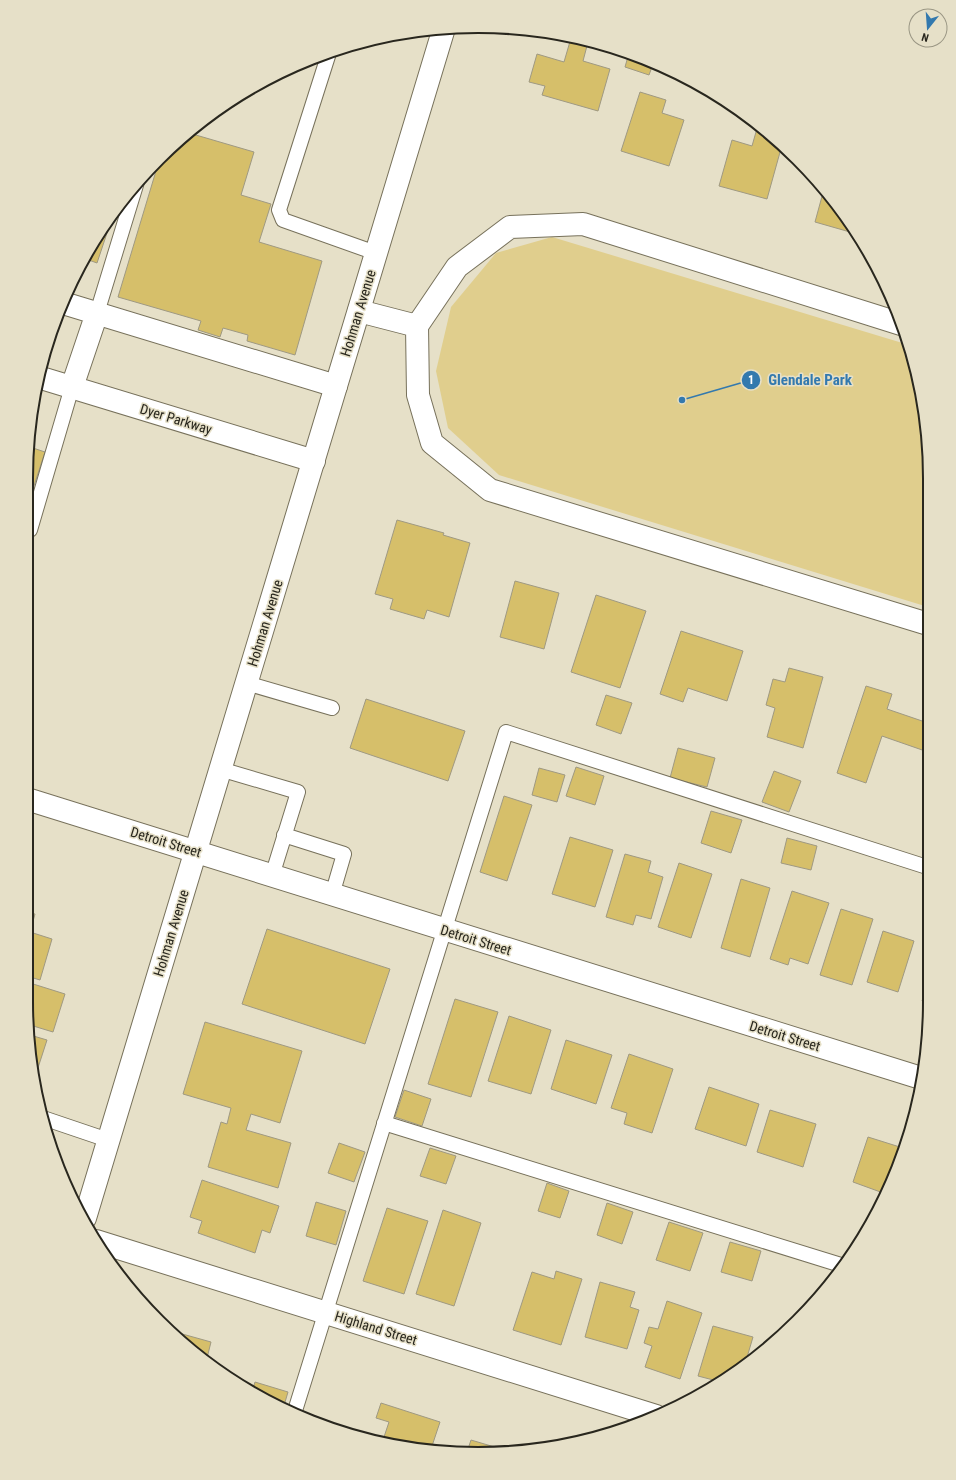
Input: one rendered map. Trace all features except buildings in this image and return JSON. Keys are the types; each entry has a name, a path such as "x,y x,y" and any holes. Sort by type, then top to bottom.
{"street":[{"name":"Hohman Avenue","path":"87,1213 442,35"},
{"path":"894,322 583,224 510,227 457,267 417,326 418,395 432,443 490,490 923,622"},
{"path":"69,305 336,386"},
{"path":"359,310 417,326"},
{"path":"72,387 97,313"},
{"name":"Dyer Parkway","path":"45,379 314,462"},
{"name":"Detroit Street","path":"33,801 916,1076"},
{"name":"Highland Street","path":"105,1244 647,1413"}],"lane":[{"path":"328,60 280,210 283,220 376,253"},
{"path":"97,313 132,198"},
{"path":"33,520 72,387"},
{"path":"246,683 332,708"},
{"path":"296,1408 506,732 923,866"},
{"path":"220,769 298,792 272,876"},
{"path":"284,835 344,854 332,895"},
{"path":"49,1120 108,1140"},
{"path":"384,1123 837,1264"}],"shaded area":[{"path":"552,237 901,343 908,363 914,391 922,449 923,605 499,475 448,428 436,371 451,307 496,253"}],"place":[{"name":"Glendale Park","path":"682,400"}]}
